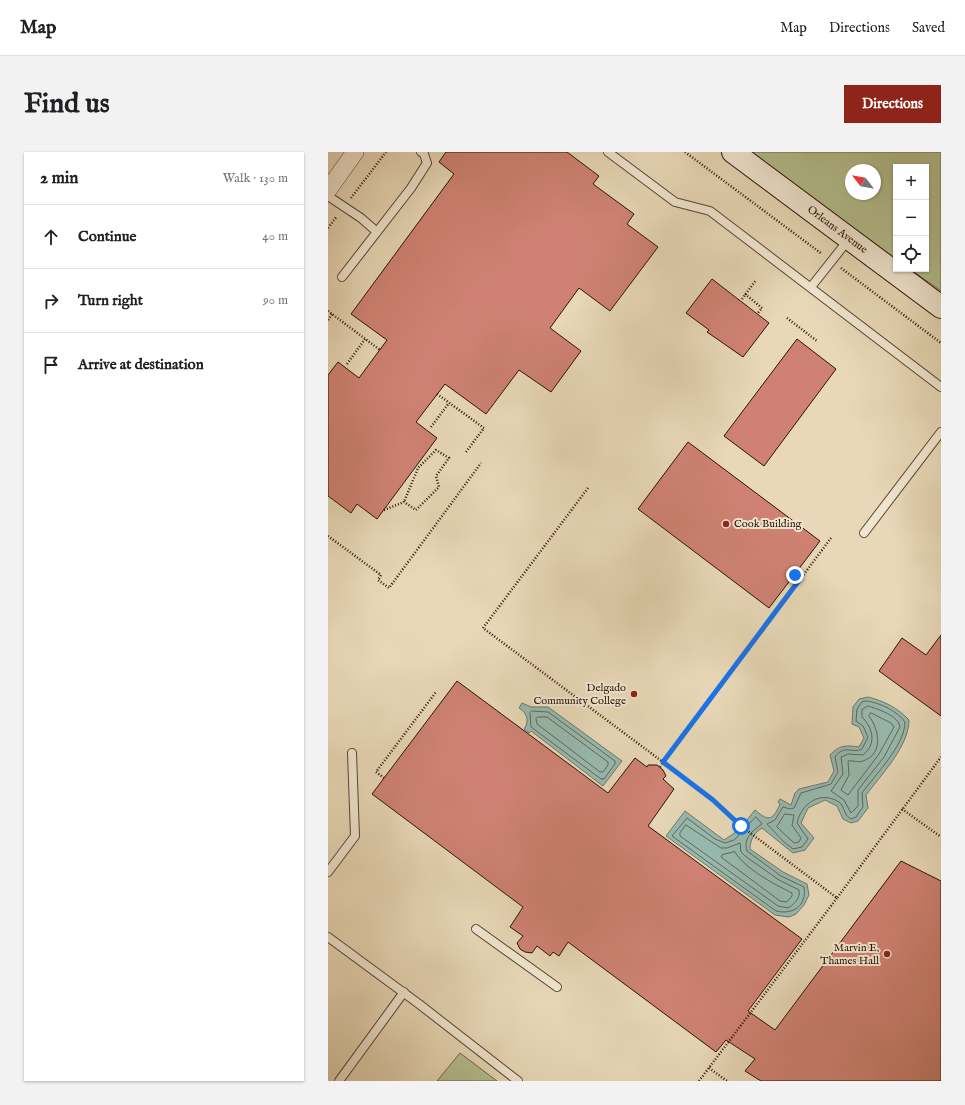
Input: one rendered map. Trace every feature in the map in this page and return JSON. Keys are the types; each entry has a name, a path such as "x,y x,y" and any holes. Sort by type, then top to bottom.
{"street":[{"path":"328,190 355,152"},
{"name":"Orleans Avenue","path":"733,152 941,307"}],"lane":[{"path":"342,277 411,188 427,162 424,154 421,152"},
{"path":"608,152 675,202 710,211 941,387"},
{"path":"328,196 344,206 377,232"},
{"path":"811,287 849,238"},
{"path":"864,533 941,432"},
{"path":"328,872 355,836 352,753"},
{"path":"476,929 557,988"},
{"path":"328,937 404,992 518,1081"},
{"path":"339,1081 404,992"}],"path":[{"path":"328,228 386,152"},
{"path":"685,152 941,343"},
{"path":"742,299 756,280"},
{"path":"746,294 762,308 758,313"},
{"path":"328,311 380,350"},
{"path":"328,320 332,314"},
{"path":"787,318 818,341"},
{"path":"347,364 365,339"},
{"path":"437,394 484,428 466,452"},
{"path":"431,427 449,403"},
{"path":"384,510 404,502 418,468 436,450 449,458 436,476 439,487 420,507 416,510 404,502"},
{"path":"328,536 381,575 378,580 389,588 482,463"},
{"path":"588,488 483,628 713,800 741,826 837,898"},
{"path":"660,767 831,538"},
{"path":"795,575 800,579"},
{"path":"384,778 376,772 436,692"},
{"path":"699,1081 941,757"},
{"path":"902,809 941,837"},
{"path":"709,1068 726,1081"}],"green space":[{"path":"749,152 941,152 941,291 914,272 929,272 929,164 893,164 893,257"},
{"path":"460,1053 497,1081 437,1081"}],"water":[{"path":"868,697 890,706 909,720 908,730 899,750 866,795 868,808 858,821 851,823 843,819 837,806 825,800 808,808 801,823 814,838 805,850 793,853 762,828 755,834 750,846 750,849 783,872 807,884 809,895 804,905 796,914 789,917 775,915 666,836 685,811 724,840 739,830 755,810 766,818 772,817 780,804 778,802 780,799 791,805 795,793 799,789 828,782 834,771 830,755 836,749 843,746 859,747 864,738 859,727 852,724 853,707 859,699"},
{"path":"522,703 531,707 548,707 622,761 603,786 531,731 529,733 524,729 527,723 527,717 519,708"}],"building":[{"path":"446,152 567,152 599,176 593,184 634,214 627,224 658,247 610,311 579,288 550,328 581,351 551,392 519,370 486,414 445,384 416,422 437,438 377,519 357,504 351,513 328,496 328,375 338,362 359,378 387,340 351,314 454,174 439,162"},
{"path":"712,279 769,323 743,357 707,332 709,330 686,313"},
{"path":"797,339 836,369 764,466 724,436"},
{"name":"Cook Building","path":"688,442 820,541 769,608 638,509"},
{"path":"941,635 941,716 879,671 902,638 926,655"},
{"path":"457,681 608,793 635,758 647,767 648,765 657,765 663,770 666,776 663,779 674,789 648,826 802,939 748,1011 775,1030 901,861 941,881 941,1081 761,1081 745,1071 755,1059 726,1040 716,1052 568,942 559,956 553,952 550,956 537,946 532,953 525,952 520,949 517,943 523,936 510,927 523,907 372,794"}],"place":[{"name":"Cook Building","path":"726,524"},
{"name":"Delgado Community College","path":"634,694"},
{"name":"Marvin E. Thames Hall","path":"887,954"}],"route":[{"path":"741,826 713,800 663,762 800,579 795,575"}]}
